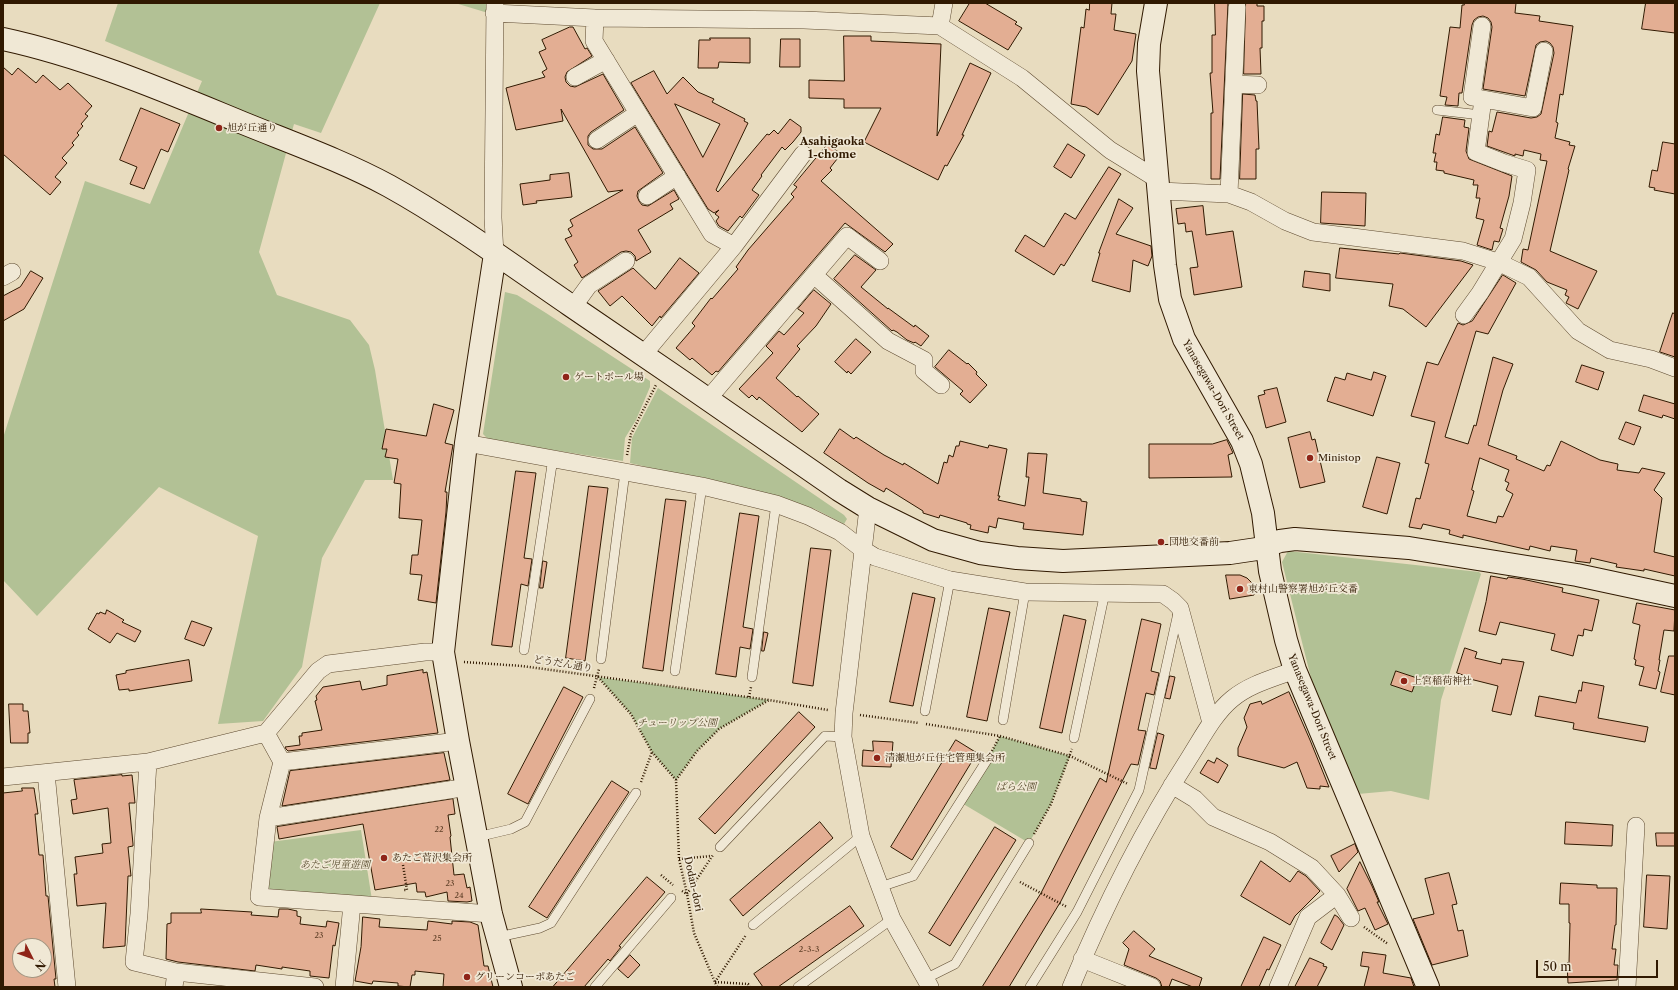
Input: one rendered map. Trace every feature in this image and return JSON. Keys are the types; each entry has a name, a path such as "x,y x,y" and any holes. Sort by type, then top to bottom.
{"street":[{"path":"940,26 944,3"},
{"name":"Yanasegawa-Dori Street","path":"1156,3 1149,44 1148,71 1165,265 1170,299 1184,339 1242,441 1251,464 1262,506 1270,571 1286,640 1296,670 1428,987"},
{"path":"1229,194 1236,7"},
{"path":"511,987 492,914 443,657 466,443 495,254 493,218 494,8 595,18 763,19 940,26 1022,78 1110,150 1158,185 1229,194 1251,202 1285,221 1314,232 1463,251 1498,262 1528,277 1578,331 1610,350 1651,359 1675,368"},
{"path":"595,18 594,41 712,234 734,246"},
{"path":"1482,26 1472,97 1482,107 1533,108 1544,51"},
{"path":"3,39 73,57 130,77 344,164 394,190 428,209 868,508 933,540 980,553 1017,558 1063,561 1230,554 1295,539 1409,548 1577,575 1675,596"},
{"path":"575,77 606,60"},
{"path":"1234,84 1258,85"},
{"path":"1464,315 1480,293 1513,239 1522,203 1527,170 1476,152 1482,107"},
{"path":"597,140 638,113"},
{"path":"644,355 734,246 803,154"},
{"path":"646,196 677,176"},
{"path":"708,399 847,236 880,261"},
{"path":"573,307 589,285 626,261"},
{"path":"814,275 888,341 924,360 924,371 941,385"},
{"path":"466,443 702,486 776,504 808,516 840,532 875,557 950,580 1025,592 1163,594 1180,608 1211,724"},
{"path":"868,508 844,713 843,737 861,836 892,919 927,983"},
{"path":"3,777 148,762 266,733 318,671 328,664 426,652 443,657"},
{"path":"1071,987 1082,959 1105,910 1172,785 1211,724 1231,700 1241,693 1256,685 1296,670"},
{"path":"266,733 282,762 268,818 259,897 492,914"},
{"path":"282,762 458,741"},
{"path":"148,762 139,914 134,962 175,980 315,987"},
{"path":"46,773 67,987"},
{"path":"1172,785 1194,799 1213,817 1270,842 1312,868 1337,896 1351,918"},
{"path":"268,818 468,787"},
{"path":"1626,987 1636,826"},
{"path":"1278,987 1308,917 1337,896"},
{"path":"344,987 352,904"},
{"path":"1082,959 1152,987"}],"lane":[{"path":"1436,110 1482,107"},
{"path":"524,650 553,458"},
{"path":"601,659 624,472"},
{"path":"676,672 702,486"},
{"path":"752,677 776,504"},
{"path":"925,711 950,580"},
{"path":"1003,720 1025,592"},
{"path":"1074,738 1105,592"},
{"path":"1030,987 1076,912 1139,790 1180,608"},
{"path":"477,837 510,829 525,822 590,699"},
{"path":"720,847 825,736 843,737"},
{"path":"880,887 913,876 987,760"},
{"path":"498,937 540,928 551,923 636,794"},
{"path":"753,925 861,836"},
{"path":"927,983 955,964 1029,843"},
{"path":"595,987 671,898"},
{"path":"798,987 892,919"}],"path":[{"path":"624,472 631,434 664,369"},
{"name":"どうだん通り","path":"443,657 598,677 631,714 652,752 676,780"},
{"path":"598,677 769,700 844,713 1000,736 1070,756 1139,790"},
{"path":"676,780 697,751 720,729 769,700"},
{"path":"636,794 652,752"},
{"path":"1029,843 1051,804 1070,756"},
{"name":"Dodan-dori","path":"676,780 679,859 694,933 717,987"},
{"path":"687,894 712,856 720,847"},
{"path":"679,859 712,856"},
{"path":"400,891 407,890 403,865"},
{"path":"1009,877 1076,912"},
{"path":"1351,918 1388,944"},
{"path":"715,982 753,925"},
{"path":"715,982 748,984 750,987"}],"green space":[{"path":"118,3 380,3 321,133 294,124 259,252 277,295 350,320 369,345 375,370 393,480 365,480 322,558 302,667 263,721 218,724 258,536 159,487 37,616 3,580 3,438 85,181 150,204 202,81 105,41"},
{"path":"455,3 489,3 488,13"},
{"path":"505,292 517,295 650,381 650,387 636,420 625,438 623,461 489,440 483,434"},
{"path":"658,388 844,515 847,519 844,524 815,509 758,493 630,463 632,438"},
{"path":"1288,551 1479,572 1481,574 1441,700 1429,800 1391,791 1358,794 1329,728 1311,678 1282,562"},
{"name":"チューリップ公園","path":"598,677 769,700 719,729 697,751 676,780 652,752 631,714"},
{"name":"ばら公園","path":"1000,736 1070,756 1051,804 1029,843 960,802 987,760"},
{"name":"あたご児童遊園","path":"361,830 372,900 271,890 265,884 270,842"}],"building":[{"path":"970,3 985,3 1017,22 1015,24 1022,28 1008,50 959,21"},
{"path":"1090,3 1112,3 1111,14 1116,14 1114,30 1136,34 1132,61 1098,115 1086,107 1071,104 1081,27 1084,28 1086,9 1089,10"},
{"path":"1215,3 1228,3 1220,179 1211,179 1211,113 1213,113 1210,73 1212,73 1212,35 1215,35"},
{"path":"1246,3 1257,3 1257,6 1264,6 1264,21 1262,21 1262,48 1260,48 1261,74 1244,74"},
{"path":"1464,3 1516,3 1515,13 1540,16 1539,21 1573,26 1563,95 1560,94 1556,122 1558,123 1555,138 1570,142 1569,145 1575,146 1568,169 1550,251 1597,271 1578,309 1566,303 1569,297 1565,295 1567,290 1547,282 1536,270 1521,262 1523,249 1528,250 1547,161 1540,160 1541,154 1524,150 1523,156 1515,154 1515,156 1487,146 1489,131 1492,132 1497,112 1531,118 1537,117 1541,114 1554,53 1553,47 1546,41 1540,42 1536,45 1525,96 1483,89 1492,27 1488,18 1483,16 1478,17 1474,20 1472,25 1462,93 1459,93 1458,106 1445,105 1447,97 1440,96 1450,27 1460,28 1462,5 1464,5"},
{"path":"1646,3 1675,3 1675,33 1642,29"},
{"path":"573,27 585,49 587,48 592,56 567,72 565,77 566,82 570,86 575,87 603,74 624,110 591,132 588,136 588,145 593,149 602,149 635,127 663,173 638,191 637,196 639,201 642,205 648,206 674,190 679,199 670,204 673,209 638,230 651,252 636,261 635,256 631,252 621,252 582,278 574,265 578,262 565,239 572,236 568,229 573,226 570,220 623,190 608,192 561,109 563,121 516,130 506,88 545,77 542,72 547,69 539,52 546,49 542,40"},
{"path":"844,36 871,36 871,41 941,44 937,136 970,63 991,73 962,135 964,135 947,166 945,165 938,180 864,142 881,108 844,108 844,99 809,98 809,80 844,81"},
{"path":"710,38 750,38 750,63 719,62 718,68 698,68 699,40 710,40"},
{"path":"781,39 800,39 800,67 780,67"},
{"path":"3,67 12,75 18,68 36,83 43,75 60,90 68,83 92,106 85,114 88,116 81,124 83,126 77,133 79,135 72,143 74,145 62,158 67,163 55,177 61,182 50,195 3,154"},
{"path":"654,71 667,94 683,77 698,92 714,99 712,102 745,119 744,121 748,123 716,190 718,192 767,134 769,135 774,130 778,134 790,119 801,127 801,132 793,142 785,150 782,147 761,175 762,176 752,190 759,195 742,218 740,216 728,231 719,226 716,221 719,217 715,214 719,210 714,213 708,209 631,83","holes":["675,104 720,124 703,157"]},
{"path":"1243,94 1255,95 1257,101 1259,149 1256,149 1256,179 1240,179"},
{"path":"141,108 180,124 168,152 161,149 144,189 130,184 137,167 120,160"},
{"path":"1443,117 1465,120 1464,127 1469,128 1466,151 1469,159 1512,176 1509,196 1500,228 1503,229 1499,242 1494,241 1492,250 1477,245 1484,220 1476,218 1480,198 1476,198 1478,185 1473,185 1474,180 1436,170 1437,162 1434,162 1436,153 1433,153 1436,134 1439,135"},
{"path":"1663,142 1675,144 1675,194 1654,190 1655,188 1649,187 1652,170 1657,171"},
{"path":"828,144 841,154 830,168 832,170 821,181 893,244 885,252 845,223 718,372 716,371 712,375 692,358 690,360 676,348 695,326 692,323 711,298 712,299 738,269 736,267 748,250 794,197 791,194 797,187 794,185"},
{"path":"1068,144 1085,155 1071,178 1054,167"},
{"path":"1109,167 1121,174 1064,266 1061,264 1054,275 1015,251 1025,235 1044,247 1065,213 1075,219"},
{"path":"569,173 572,197 536,201 537,203 523,205 520,184 550,180 550,175"},
{"path":"1322,192 1366,193 1365,226 1321,223"},
{"path":"1119,199 1133,208 1116,234 1151,246 1152,256 1148,266 1133,260 1130,292 1092,281 1099,253"},
{"path":"1203,206 1206,235 1233,231 1242,287 1194,295 1190,268 1198,267 1192,231 1186,232 1185,223 1178,224 1176,209"},
{"path":"1340,248 1400,253 1461,261 1473,265 1426,327 1403,309 1389,306 1393,284 1336,278"},
{"path":"855,255 876,270 861,287 888,309 914,327 915,325 929,336 921,346 915,342 914,343 907,340 897,332 892,331 834,279"},
{"path":"680,258 699,273 661,318 660,316 652,326 622,296 610,306 598,291 633,268 655,289"},
{"path":"31,271 43,278 24,309 3,321 3,296 20,287"},
{"path":"1305,271 1330,274 1330,291 1303,287"},
{"path":"1503,275 1516,283 1488,334 1476,331 1445,437 1468,444 1474,425 1476,426 1493,357 1513,364 1503,390 1488,445 1517,456 1516,459 1544,471 1547,465 1550,466 1561,441 1600,460 1618,464 1617,470 1639,473 1642,468 1665,473 1654,490 1662,498 1654,552 1675,557 1675,576 1644,569 1644,571 1616,567 1617,564 1591,558 1590,563 1575,561 1577,550 1551,546 1550,551 1530,546 1529,550 1463,535 1463,538 1449,534 1450,530 1423,524 1421,529 1409,527 1416,498 1420,499 1429,464 1425,463 1435,422 1411,416 1427,362 1438,365 1458,323 1463,325 1472,321","holes":["1480,458 1509,470 1505,481 1509,483 1506,490 1513,494 1503,517 1498,516 1496,523 1467,516 1474,491 1472,490"]},
{"path":"814,290 831,304 816,326 797,346 800,349 776,378 819,414 802,432 759,397 757,400 752,395 749,398 739,389 773,353 766,346 779,331 784,335 804,313 798,309"},
{"path":"1673,313 1675,314 1675,357 1660,352"},
{"path":"856,339 871,352 851,374 848,371 847,373 835,362"},
{"path":"949,350 967,364 968,363 987,385 970,403 960,394 963,391 935,367"},
{"path":"1582,365 1604,372 1598,390 1576,382"},
{"path":"1374,372 1386,376 1373,416 1327,401 1335,377 1345,380 1347,373 1371,380"},
{"path":"1277,388 1286,422 1266,428 1258,396 1265,394 1264,391"},
{"path":"1644,395 1675,404 1675,419 1663,415 1662,418 1639,411"},
{"path":"434,404 454,410 445,443 453,445 445,492 447,492 446,512 436,603 418,600 422,575 410,574 412,555 418,555 422,520 399,518 401,484 394,483 398,459 385,457 387,449 382,449 386,429 426,436"},
{"path":"1626,422 1641,427 1634,445 1619,439"},
{"path":"840,429 854,439 856,437 884,455 903,465 904,463 938,484 944,462 947,463 949,455 953,457 956,446 959,446 960,441 988,448 989,445 1007,449 998,496 1000,496 998,500 1025,506 1029,477 1026,477 1028,453 1047,454 1043,493 1081,499 1081,501 1087,502 1083,535 1023,529 1024,523 998,518 996,528 989,526 988,533 970,529 971,525 967,523 940,515 939,518 923,513 923,511 886,488 884,492 868,483 824,453"},
{"path":"1310,432 1312,440 1315,439 1325,482 1300,488 1288,438"},
{"path":"1227,440 1233,453 1228,455 1232,477 1149,478 1149,444 1212,444"},
{"path":"1377,457 1400,463 1387,514 1363,507"},
{"path":"516,471 536,473 524,558 532,559 528,586 521,584 512,647 492,645"},
{"path":"589,486 608,488 585,661 566,658"},
{"path":"666,499 686,501 663,671 643,668"},
{"path":"740,513 759,516 743,627 753,629 750,649 740,647 736,677 716,674"},
{"path":"811,548 831,550 813,686 793,683"},
{"path":"543,561 547,562 543,588 540,588"},
{"name":"東村山警察署旭が丘交番","path":"1226,575 1240,575 1247,578 1252,583 1254,595 1230,599"},
{"path":"1491,576 1507,579 1508,577 1522,579 1563,588 1562,592 1599,600 1592,631 1584,629 1583,636 1578,635 1573,656 1551,650 1555,634 1500,622 1496,635 1479,631"},
{"path":"913,593 935,598 913,706 890,702"},
{"path":"1637,603 1675,610 1674,631 1664,630 1659,660 1658,671 1660,672 1656,689 1639,685 1644,667 1635,665 1636,660 1634,659 1640,625 1633,623"},
{"path":"989,608 1010,612 987,721 967,717"},
{"path":"107,610 124,620 122,622 141,631 135,642 117,633 110,643 88,629 97,613 99,614 100,612 105,614"},
{"path":"1064,615 1086,620 1062,733 1040,728"},
{"path":"1142,619 1161,624 1151,671 1159,673 1154,695 1146,693 1138,730 1146,731 1138,765 1131,764 1061,901 1009,987 982,987 1041,893 1100,778 1106,782"},
{"path":"192,621 212,628 204,646 185,639"},
{"path":"764,632 768,633 764,651 762,651"},
{"path":"1465,648 1477,652 1475,658 1501,664 1502,659 1524,662 1511,715 1492,711 1498,686 1466,678 1466,676 1457,673"},
{"path":"1669,656 1675,656 1675,695 1661,692"},
{"path":"189,660 192,681 129,691 129,689 119,690 116,675 126,673 126,671"},
{"path":"423,670 423,673 427,672 438,733 288,751 286,749 285,747 300,745 299,736 302,736 302,733 322,730 315,701 317,700 316,696 323,687 360,681 362,690 387,685 387,676"},
{"name":"上宮稲荷神社","path":"1396,671 1417,678 1412,692 1391,685"},
{"path":"1170,676 1175,677 1170,699 1165,698"},
{"path":"1583,682 1604,686 1598,718 1648,727 1645,742 1573,729 1574,723 1535,716 1539,696 1576,703 1579,690 1581,691"},
{"path":"564,687 583,697 528,804 508,794"},
{"path":"1289,692 1329,787 1320,786 1320,789 1307,788 1297,762 1284,768 1238,756 1238,748 1247,727 1244,718 1250,704 1261,701 1262,704"},
{"path":"9,704 23,704 23,711 28,711 30,733 28,733 28,743 11,743"},
{"path":"799,712 815,727 715,834 699,819"},
{"path":"1158,733 1164,735 1156,769 1150,768"},
{"path":"956,740 977,753 912,860 891,847"},
{"name":"清瀬旭が丘住宅管理集会所","path":"873,741 893,742 891,767 862,766 863,750 873,751"},
{"path":"444,753 450,780 282,806 290,771"},
{"path":"1217,758 1228,765 1218,783 1200,773 1208,760 1214,763"},
{"path":"132,775 135,803 129,803 133,846 128,847 131,876 128,876 125,946 103,948 106,903 77,906 74,874 77,874 75,857 103,853 102,844 111,843 108,808 73,814 71,800 77,799 74,780"},
{"path":"612,781 629,792 547,918 529,907"},
{"path":"22,788 34,788 38,814 35,814 39,855 43,855 46,896 48,896 56,979 54,979 55,987 3,987 3,793 22,791"},
{"path":"453,799 455,814 448,815 454,875 464,874 467,888 470,887 472,901 448,901 447,892 426,897 425,892 417,892 416,883 375,890 363,824 279,839 277,827"},
{"path":"820,822 833,838 743,916 730,900"},
{"path":"1566,822 1613,825 1612,846 1565,844"},
{"path":"995,827 1016,840 950,946 929,933"},
{"path":"1656,833 1675,833 1675,846 1657,846"},
{"path":"1355,844 1358,852 1339,872 1331,856"},
{"path":"1261,861 1290,882 1298,871 1306,876 1320,891 1295,916 1290,925 1241,896"},
{"path":"1360,862 1388,924 1375,930 1365,908 1358,911 1347,889"},
{"path":"1449,873 1457,904 1452,905 1458,931 1463,930 1468,956 1432,965 1413,919 1434,914 1425,879"},
{"path":"1647,875 1670,876 1667,929 1644,927"},
{"path":"647,877 665,892 619,946 621,947 610,961 608,959 584,987 553,987"},
{"path":"1561,883 1597,885 1597,888 1617,888 1616,925 1612,949 1616,949 1614,965 1618,965 1617,980 1568,983 1567,963 1569,963 1569,904 1560,904"},
{"path":"850,906 864,926 778,987 763,987 754,974"},
{"path":"201,909 252,912 251,915 278,917 279,909 288,909 297,911 297,916 301,917 300,924 326,927 327,921 339,923 335,946 333,945 329,978 310,976 310,971 282,967 282,969 256,965 255,971 178,962 166,959 167,924 171,923 171,913 201,913"},
{"path":"1335,915 1344,925 1332,950 1321,943"},
{"path":"363,917 380,919 379,927 427,930 428,921 452,924 452,921 470,922 478,925 484,966 488,966 493,987 443,987 444,974 415,971 415,975 412,975 410,987 398,986 398,983 373,981 372,984 355,981 361,947"},
{"path":"1134,931 1155,949 1149,956 1202,978 1199,987 1193,987 1172,979 1169,987 1162,987 1160,981 1156,978 1124,965 1129,949 1123,943"},
{"path":"1264,937 1281,945 1269,970 1267,969 1259,987 1241,987"},
{"path":"1363,952 1386,955 1383,973 1411,978 1414,987 1364,987 1369,967 1361,966"},
{"path":"630,955 640,965 628,978 618,969"},
{"path":"1310,958 1324,964 1323,966 1327,967 1317,987 1295,987"}],"place":[{"name":"旭が丘通り","path":"219,128"},
{"name":"ゲートボール場","path":"566,377"},
{"name":"Ministop","path":"1310,458"},
{"name":"団地交番前","path":"1161,542"},
{"name":"東村山警察署旭が丘交番","path":"1240,589"},
{"name":"上宮稲荷神社","path":"1404,681"},
{"name":"清瀬旭が丘住宅管理集会所","path":"877,758"},
{"name":"あたご菅沢集会所","path":"384,858"},
{"name":"グリーンコーポあたご","path":"467,977"}],"district":[{"name":"Asahigaoka 1-chome","path":"832,148"}]}
